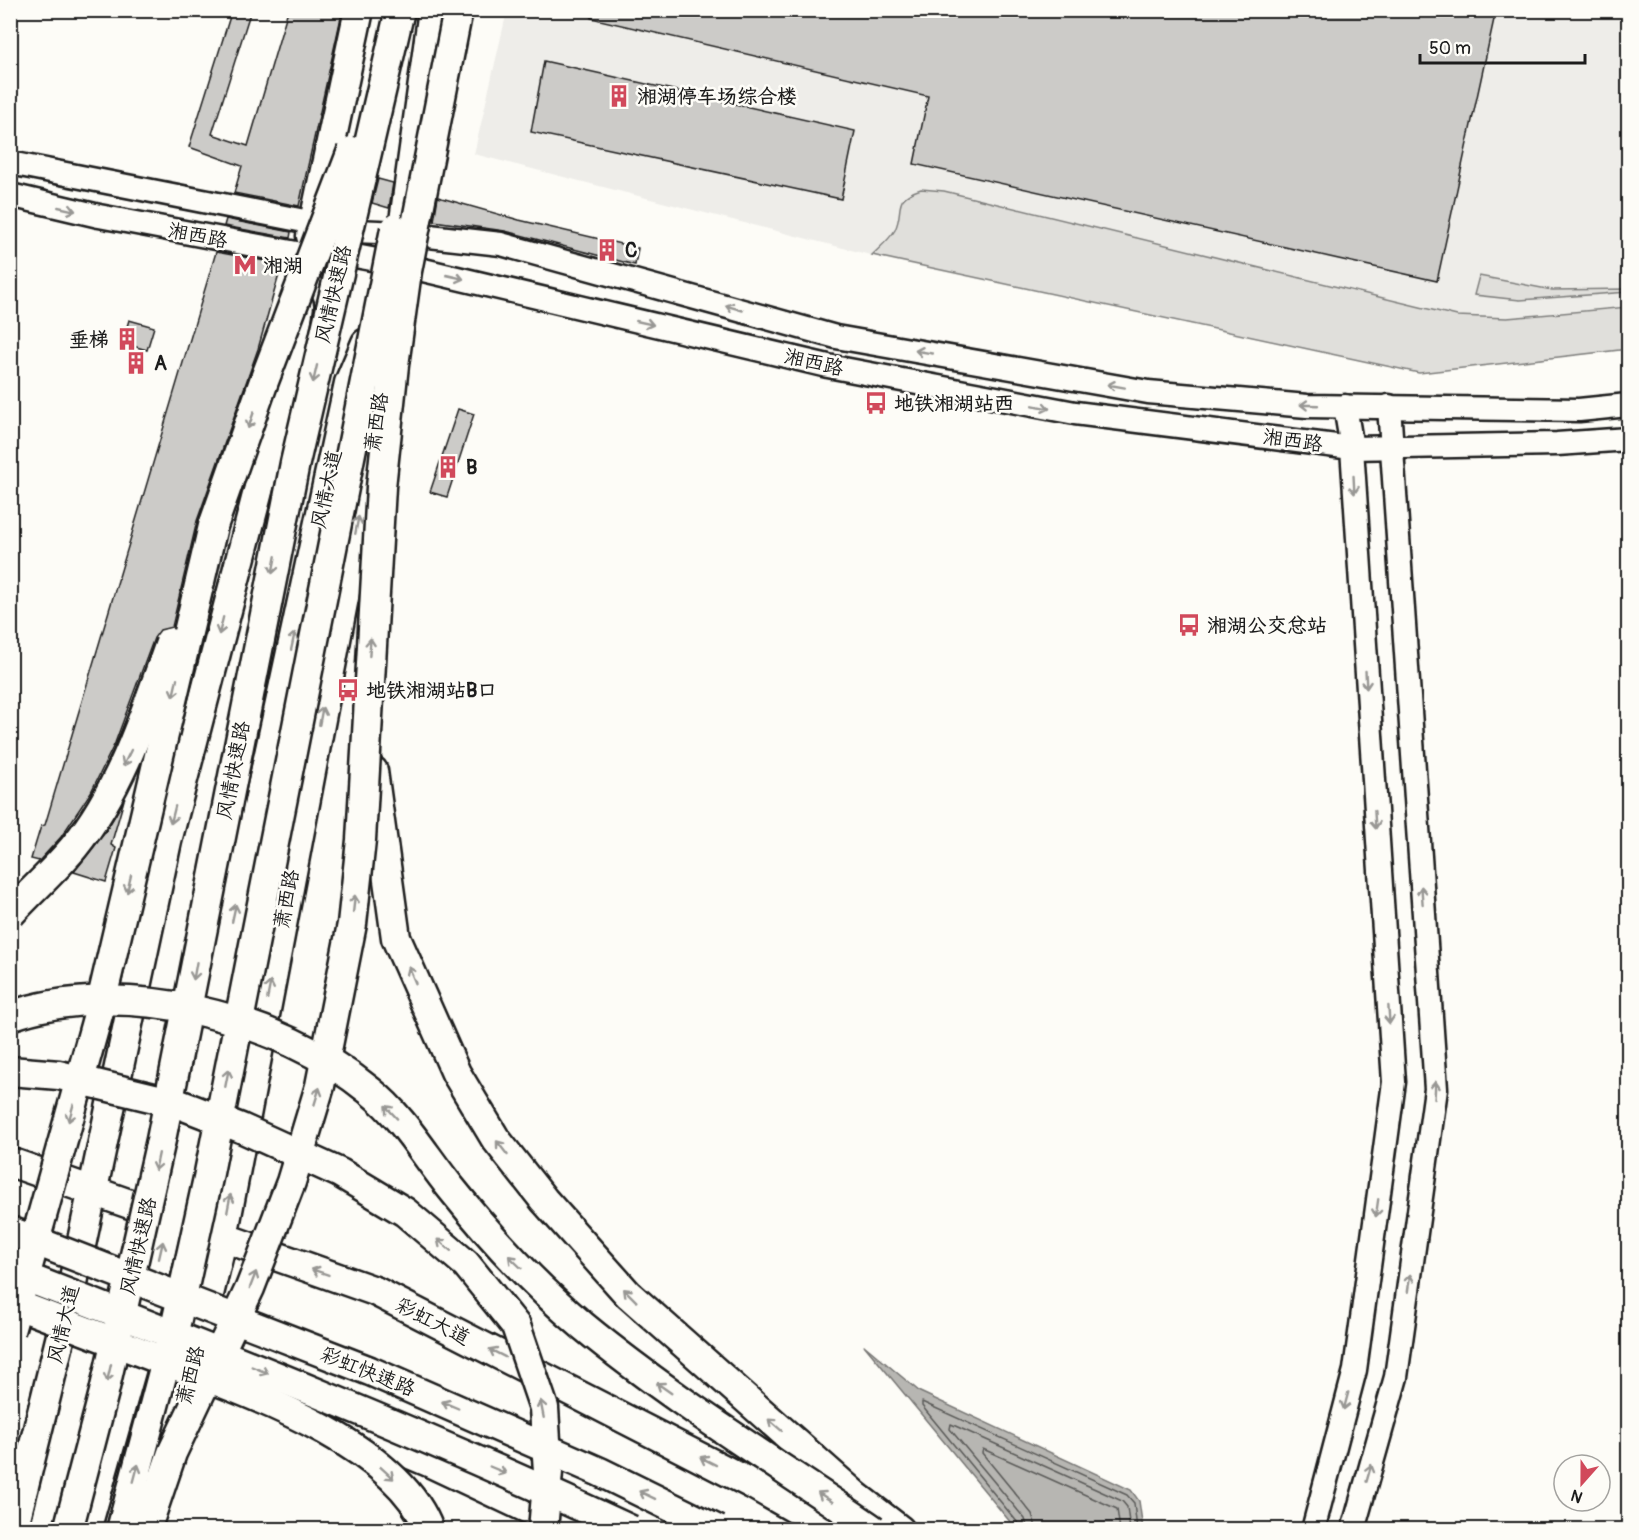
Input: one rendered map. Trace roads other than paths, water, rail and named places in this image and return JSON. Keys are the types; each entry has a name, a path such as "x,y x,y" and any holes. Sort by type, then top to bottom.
{"main road":[{"path":"307,255 359,10"},
{"path":"352,243 387,89 400,10"},
{"name":"风情快速路","path":"68,1530 104,1392 159,1151 295,463 400,10"},
{"name":"风情大道","path":"169,1218 349,383 399,264 433,10"},
{"path":"121,1530 177,1319 208,1178 360,403 401,202 446,10"},
{"path":"148,1530 158,1490 172,1453 250,1288 291,1182 320,1086 352,924 361,840 366,712 381,487 396,353 407,271 458,10"},
{"path":"10,914 74,847 95,817 129,754 324,221 392,51"},
{"name":"风情大道","path":"13,1530 67,1311 167,841 290,368 307,255"},
{"name":"萧西路","path":"148,1530 194,1362 223,1237 377,423 399,264"},
{"path":"10,1331 99,1011 213,526"},
{"path":"366,712 382,852 396,938 456,1073 495,1138 544,1200 628,1293 847,1488 900,1530"},
{"path":"242,874 313,757"},
{"path":"10,1016 32,1009 82,1000 138,1002 183,1008 249,1026 290,1042 338,1067 379,1099 406,1128 498,1245 582,1325 660,1385 874,1530"},
{"path":"10,1071 59,1075 179,1104 241,1128 349,1178 405,1212 466,1264 516,1326 544,1408 548,1472 543,1530"},
{"name":"彩虹大道","path":"10,1162 375,1291 752,1484 833,1530"},
{"path":"86,1530 140,1340 169,1218"},
{"name":"彩虹快速路","path":"10,1231 370,1371 600,1472 718,1530"},
{"name":"彩虹快速路","path":"10,1270 184,1338 414,1434 631,1530"},
{"path":"10,1290 194,1362 429,1462 573,1530"},
{"path":"10,1302 189,1371 308,1421 354,1448 388,1473 410,1496 429,1530"}],"street":[{"name":"湘西路","path":"10,163 314,222 352,243 399,264 828,366 1075,413 1352,448 1557,444 1629,439"},
{"name":"湘西路","path":"10,195 99,216 307,255 402,233 501,244 836,337 1148,392 1307,406 1579,410 1629,405"},
{"path":"1313,1530 1354,1370 1394,1082 1352,448 1345,406"},
{"path":"1353,1530 1396,1377 1436,1089 1389,406"}],"water":[{"path":"864,1345 920,1392 1131,1490 1139,1501 1143,1529 1016,1529"}],"place":[{"name":"湘湖停车场综合楼","path":"619,96"},
{"name":"C","path":"607,250"},
{"name":"湘湖","path":"245,265"},
{"name":"垂梯","path":"127,339"},
{"name":"A","path":"136,363"},
{"name":"地铁湘湖站西","path":"876,403"},
{"name":"B","path":"448,467"},
{"name":"湘湖公交总站","path":"1189,625"},
{"name":"地铁湘湖站B口","path":"348,690"}]}
